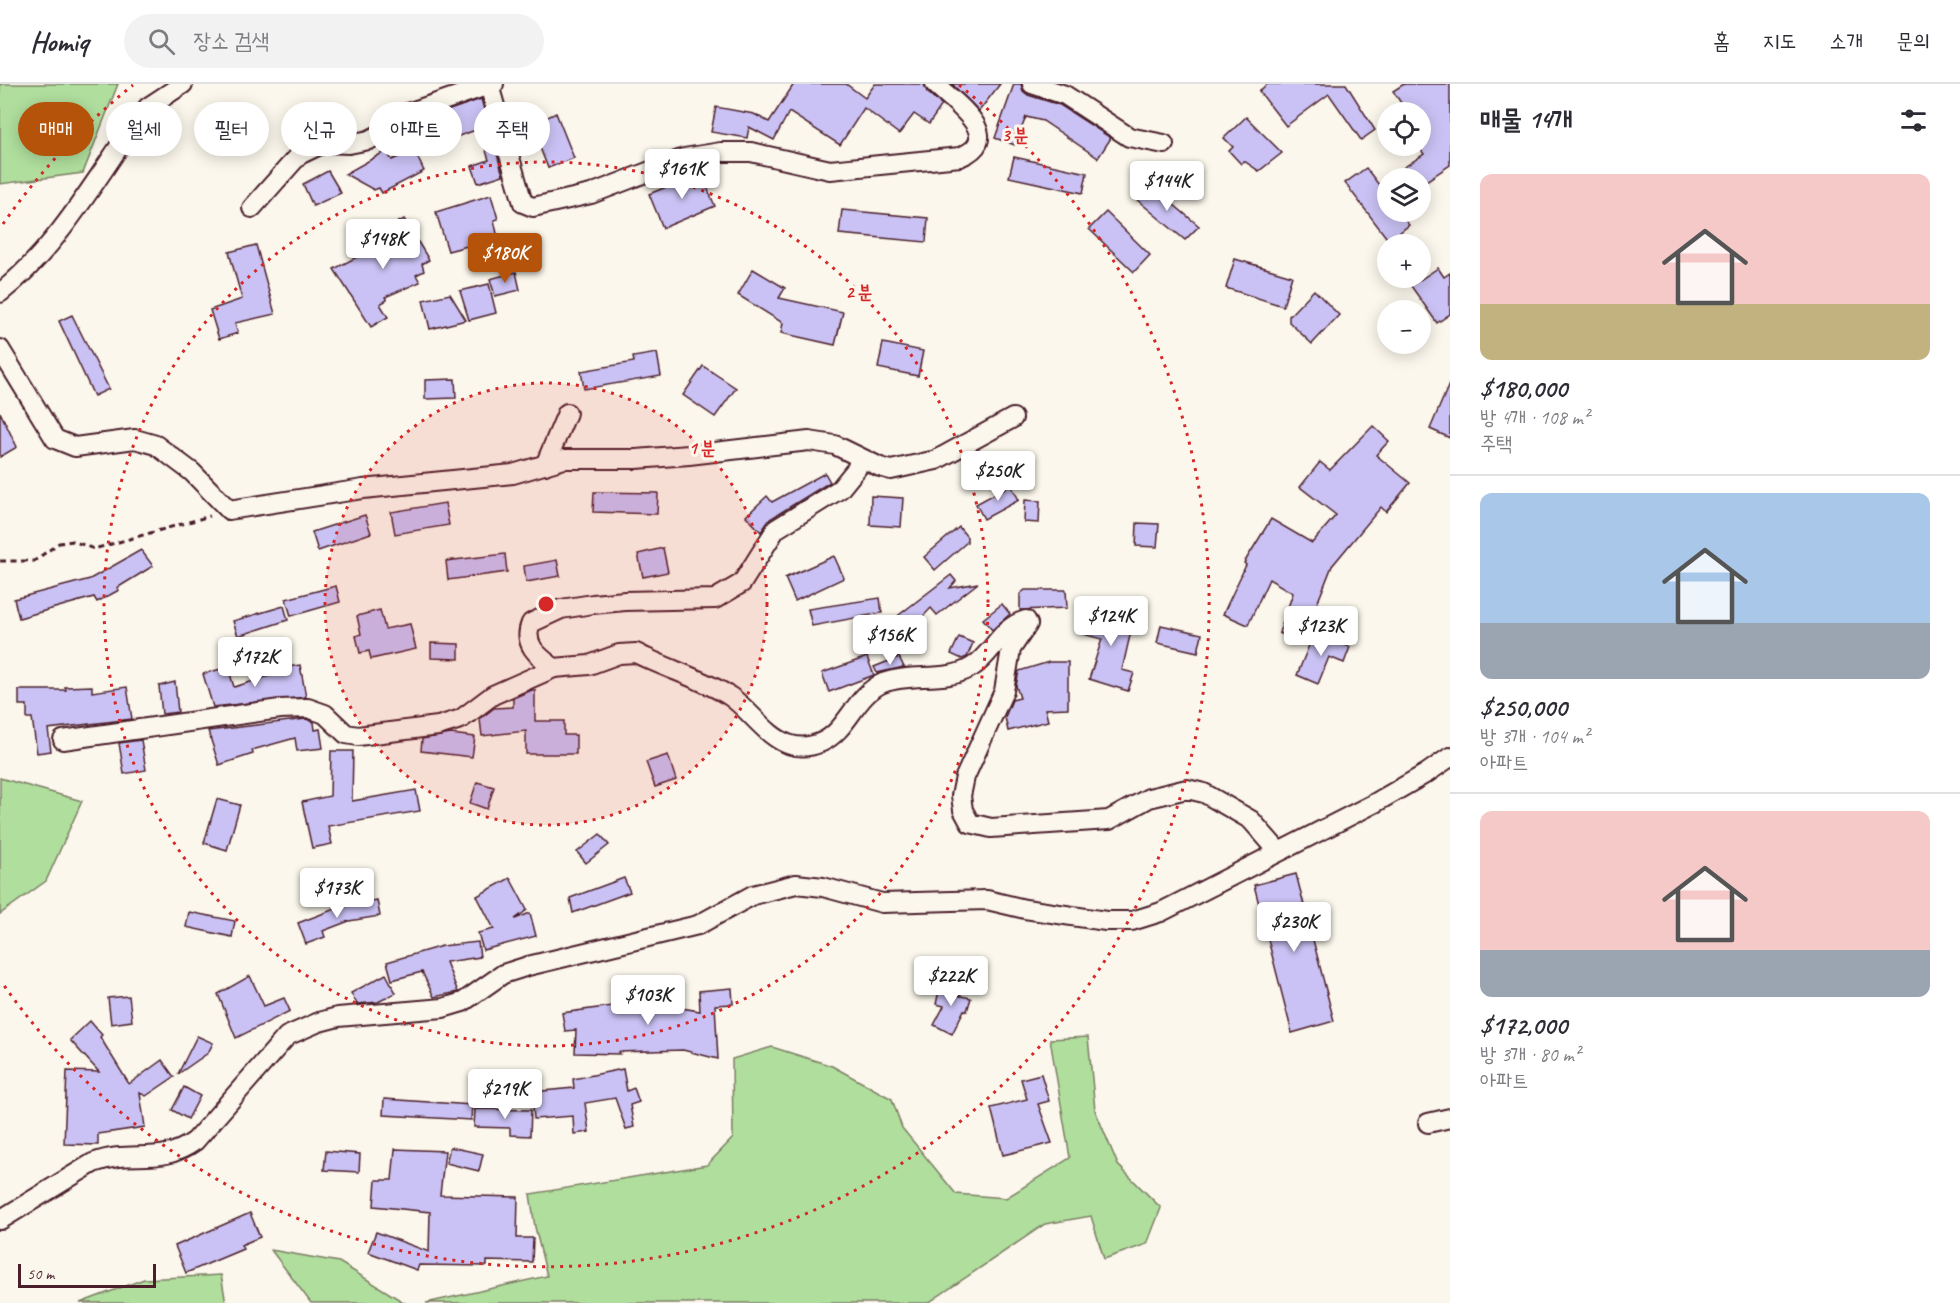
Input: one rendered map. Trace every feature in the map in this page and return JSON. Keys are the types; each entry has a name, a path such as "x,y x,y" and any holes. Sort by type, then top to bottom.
{"street":[{"path":"0,293 22,276 49,246 148,107 183,84"},
{"path":"252,208 299,155 324,142 349,144 369,140 388,130 402,115 491,85 523,203 533,207 591,194 684,158 721,152 751,152 830,170 960,157 974,151 980,142 980,132 971,118 935,84"},
{"path":"1032,84 1065,95 1130,137 1164,144"},
{"path":"0,350 55,439 75,447 135,439 156,445 192,472 229,510 363,489 513,474 564,459 636,459 809,441 835,445 859,458 891,470 936,460 1012,418"},
{"path":"545,465 567,412"},
{"path":"554,668 539,657 530,645 527,633 531,623 561,609 592,604 714,599 742,583 776,529 840,489 857,468 859,458"},
{"path":"63,740 280,709 320,711 346,734 358,736 438,726 461,719 493,695 554,668 589,665 619,654 636,653 730,697 773,735 790,745 808,747 825,741 836,732 859,701 883,683 909,676 958,673 973,667 1008,628 1026,620 1028,624 1011,649 1000,700 965,777 961,796 963,810 970,823 991,828 1109,819 1149,798 1187,789 1204,793 1251,820 1278,851"},
{"path":"0,1220 101,1160 124,1156 171,1155 184,1149 195,1141 287,1036 319,1022 338,1017 443,1008 463,1002 503,974 698,925 753,895 796,884 823,887 882,903 987,900 1081,919 1132,921 1161,912 1375,803 1450,757"},
{"path":"1428,1123 1450,1118"}],"path":[{"path":"0,561 34,561 59,543 73,541 94,549 229,510"}],"green space":[{"path":"0,84 118,84 111,102 106,102 106,115 94,145 94,102 18,102 18,156 90,156 83,173 0,184"},
{"path":"0,778 82,801 46,881 0,914"},
{"path":"1088,1037 1095,1110 1118,1165 1161,1208 1147,1244 1104,1259 1091,1216 1045,1224 928,1303 426,1303 547,1276 535,1227 530,1194 707,1165 733,1138 732,1059 772,1047 832,1066 892,1099 902,1128 956,1194 1006,1198 1070,1158 1050,1039"},
{"path":"271,1250 339,1262 405,1303 311,1303"},
{"path":"221,1275 226,1303 80,1303 144,1279"}],"building":[{"path":"794,84 846,84 865,98 875,84 924,84 927,92 942,105 929,124 914,114 899,134 864,108 840,145 789,112 774,140 749,127 747,138 711,132 716,107 754,114 769,122"},
{"path":"952,84 1000,84 979,111"},
{"path":"1014,84 1021,84 1023,91 1028,95 1060,105 1111,138 1098,158 1043,121 1026,117 1015,145 995,138"},
{"path":"1268,84 1346,84 1375,130 1361,140 1329,94 1286,126 1259,91"},
{"path":"1404,84 1450,84 1450,165 1431,178 1431,168 1403,168 1421,156 1431,156 1431,102 1400,102 1393,91"},
{"path":"481,99 482,102 474,102 474,131 462,135 462,106"},
{"path":"556,113 574,158 548,168 543,156 550,156 550,116"},
{"path":"1246,117 1282,153 1259,171 1244,161 1241,164 1229,151 1233,147 1224,138"},
{"path":"377,156 389,156 392,160 401,156 417,156 424,171 382,193 379,188 374,190 345,174"},
{"path":"488,156 498,156 503,175 478,183 472,166 489,160"},
{"path":"1014,157 1087,173 1083,193 1009,177"},
{"path":"1366,168 1377,182 1377,222 1407,222 1409,225 1398,234 1384,234 1345,183"},
{"path":"328,171 341,193 313,206 303,184"},
{"path":"701,173 715,206 663,228 649,194"},
{"path":"1146,187 1155,189 1199,226 1185,240 1136,199"},
{"path":"491,195 498,219 494,220 498,238 448,251 436,212"},
{"path":"842,210 928,218 926,242 839,234"},
{"path":"1106,212 1150,255 1134,272 1089,229"},
{"path":"404,219 429,260 422,264 424,271 416,275 420,282 385,297 387,300 380,304 388,317 371,327 334,269 374,248 369,239"},
{"path":"256,245 275,314 235,323 238,333 219,339 210,310 242,299 229,252"},
{"path":"1235,259 1292,276 1283,306 1226,288"},
{"path":"1438,268 1444,277 1450,273 1450,314 1437,323 1431,314 1431,300 1421,300 1412,288 1431,288 1431,273"},
{"path":"753,269 785,288 779,298 843,312 835,345 781,333 783,323 738,295"},
{"path":"516,272 520,290 495,296 490,279"},
{"path":"489,284 496,313 469,320 460,291"},
{"path":"1314,290 1339,315 1312,344 1289,322 1289,316"},
{"path":"450,294 466,320 430,329 423,300"},
{"path":"72,315 109,389 94,396 59,321"},
{"path":"883,343 923,351 918,376 878,368"},
{"path":"657,353 661,376 584,389 581,371 634,362 633,357"},
{"path":"703,366 736,388 715,417 683,395"},
{"path":"455,379 456,398 425,399 425,380"},
{"path":"1450,382 1450,438 1430,429"},
{"path":"0,412 17,447 0,457"},
{"path":"1373,426 1389,441 1376,455 1410,483 1386,512 1381,507 1332,566 1302,642 1279,633 1293,593 1269,579 1248,625 1223,614 1246,565 1244,563 1271,519 1312,543 1336,515 1300,487 1320,462 1330,470"},
{"path":"825,473 830,482 770,519 761,532 746,516 767,496 772,502"},
{"path":"1011,485 1019,500 984,519 976,504"},
{"path":"594,492 658,493 657,514 593,512"},
{"path":"871,496 903,498 901,527 870,525"},
{"path":"1025,500 1040,501 1039,523 1024,522"},
{"path":"445,503 449,525 395,534 391,512"},
{"path":"365,515 371,533 318,551 312,532"},
{"path":"1137,523 1159,524 1157,547 1136,546"},
{"path":"959,527 967,537 967,542 935,570 924,557"},
{"path":"663,548 668,572 643,577 638,554"},
{"path":"141,550 153,566 117,588 119,590 97,602 94,597 19,618 14,599 90,579"},
{"path":"505,554 507,572 448,580 446,561"},
{"path":"834,556 844,578 795,601 785,578"},
{"path":"557,560 560,576 526,582 524,566"},
{"path":"951,575 956,581 950,588 978,583 937,615 931,608 909,631 895,618"},
{"path":"336,586 340,602 291,616 286,599"},
{"path":"1025,590 1066,590 1067,608 1020,610 1020,594"},
{"path":"880,598 882,613 812,626 808,609"},
{"path":"1002,604 1010,614 992,630 983,619"},
{"path":"284,606 288,620 238,636 233,621"},
{"path":"380,610 385,629 410,624 416,649 371,659 369,651 360,653 356,636 361,634 357,616"},
{"path":"1084,612 1124,621 1125,615 1145,619 1142,633 1131,631 1122,670 1134,673 1128,691 1089,679 1102,639 1079,633"},
{"path":"1161,625 1202,634 1198,652 1157,643"},
{"path":"1314,633 1350,647 1344,663 1329,657 1318,684 1297,675"},
{"path":"959,637 973,643 967,657 962,659 951,654"},
{"path":"431,643 459,644 459,659 431,658"},
{"path":"867,657 874,675 829,692 822,673"},
{"path":"899,657 904,667 877,673 874,667"},
{"path":"1049,662 1068,662 1068,708 1045,709 1048,721 1008,731 1005,717 1012,700 1020,698 1016,686 1019,671"},
{"path":"300,665 306,697 213,707 203,674 228,667 234,687 282,672 282,668"},
{"path":"175,682 178,712 162,714 159,686"},
{"path":"92,686 92,692 127,687 132,719 48,729 51,751 37,753 32,718 27,718 27,705 19,705 19,690 66,690 65,687"},
{"path":"535,690 535,721 564,721 564,735 576,735 576,754 526,754 526,731 482,736 480,719 494,708 513,707 513,698"},
{"path":"306,719 314,722 315,730 320,729 323,748 297,751 295,738 252,750 253,754 219,765 208,731"},
{"path":"451,734 475,737 472,757 421,751 422,739"},
{"path":"141,740 146,770 124,774 119,743"},
{"path":"331,751 353,751 352,801 416,790 420,811 328,826 332,844 312,848 302,802 330,796"},
{"path":"668,755 676,780 655,787 646,762"},
{"path":"477,782 494,787 487,809 470,803"},
{"path":"217,799 240,805 227,850 204,843"},
{"path":"600,834 609,845 586,863 577,852"},
{"path":"1296,874 1334,1021 1292,1033 1254,885"},
{"path":"510,878 527,910 515,919 530,913 536,936 483,950 478,933 494,929 477,896"},
{"path":"624,878 630,892 573,913 570,898"},
{"path":"377,900 380,916 349,921 323,931 325,937 306,944 298,923 340,907"},
{"path":"189,912 235,921 232,937 186,927"},
{"path":"478,942 480,957 446,962 458,992 434,997 422,972 392,980 387,962 442,946"},
{"path":"386,974 396,993 378,1002 357,1004 351,993"},
{"path":"250,976 264,1006 284,998 290,1011 236,1038 218,994"},
{"path":"941,982 959,986 956,995 971,998 967,1011 964,1010 952,1034 934,1025 944,1006 936,1004"},
{"path":"732,988 733,1004 715,1005 718,1059 683,1050 619,1052 620,1054 575,1053 576,1030 565,1031 562,1013 612,1006 618,989 663,1005 700,1011 699,991"},
{"path":"129,996 132,1021 111,1024 108,998"},
{"path":"90,1021 102,1035 100,1037 129,1084 162,1060 174,1077 146,1096 140,1093 145,1127 98,1134 98,1145 64,1144 67,1071 99,1072 70,1040"},
{"path":"197,1036 213,1043 208,1053 178,1074"},
{"path":"623,1069 627,1091 634,1088 639,1102 630,1105 634,1127 626,1129 615,1098 585,1103 589,1132 574,1134 573,1116 534,1119 532,1092 574,1088 573,1079"},
{"path":"1041,1074 1049,1101 1038,1104 1052,1143 1003,1155 991,1108 1027,1099 1021,1079"},
{"path":"184,1087 200,1096 188,1119 172,1110"},
{"path":"384,1099 472,1105 471,1120 383,1115"},
{"path":"475,1109 531,1110 530,1136 510,1135 510,1128 474,1127"},
{"path":"450,1147 483,1154 479,1171 446,1163"},
{"path":"395,1149 445,1151 440,1195 518,1197 517,1238 533,1238 532,1262 487,1261 487,1266 419,1265 417,1270 368,1252 376,1232 429,1252 430,1212 374,1206 376,1180 392,1180"},
{"path":"326,1151 360,1154 359,1172 324,1170"},
{"path":"250,1213 260,1237 241,1245 243,1249 186,1273 175,1246"}]}
